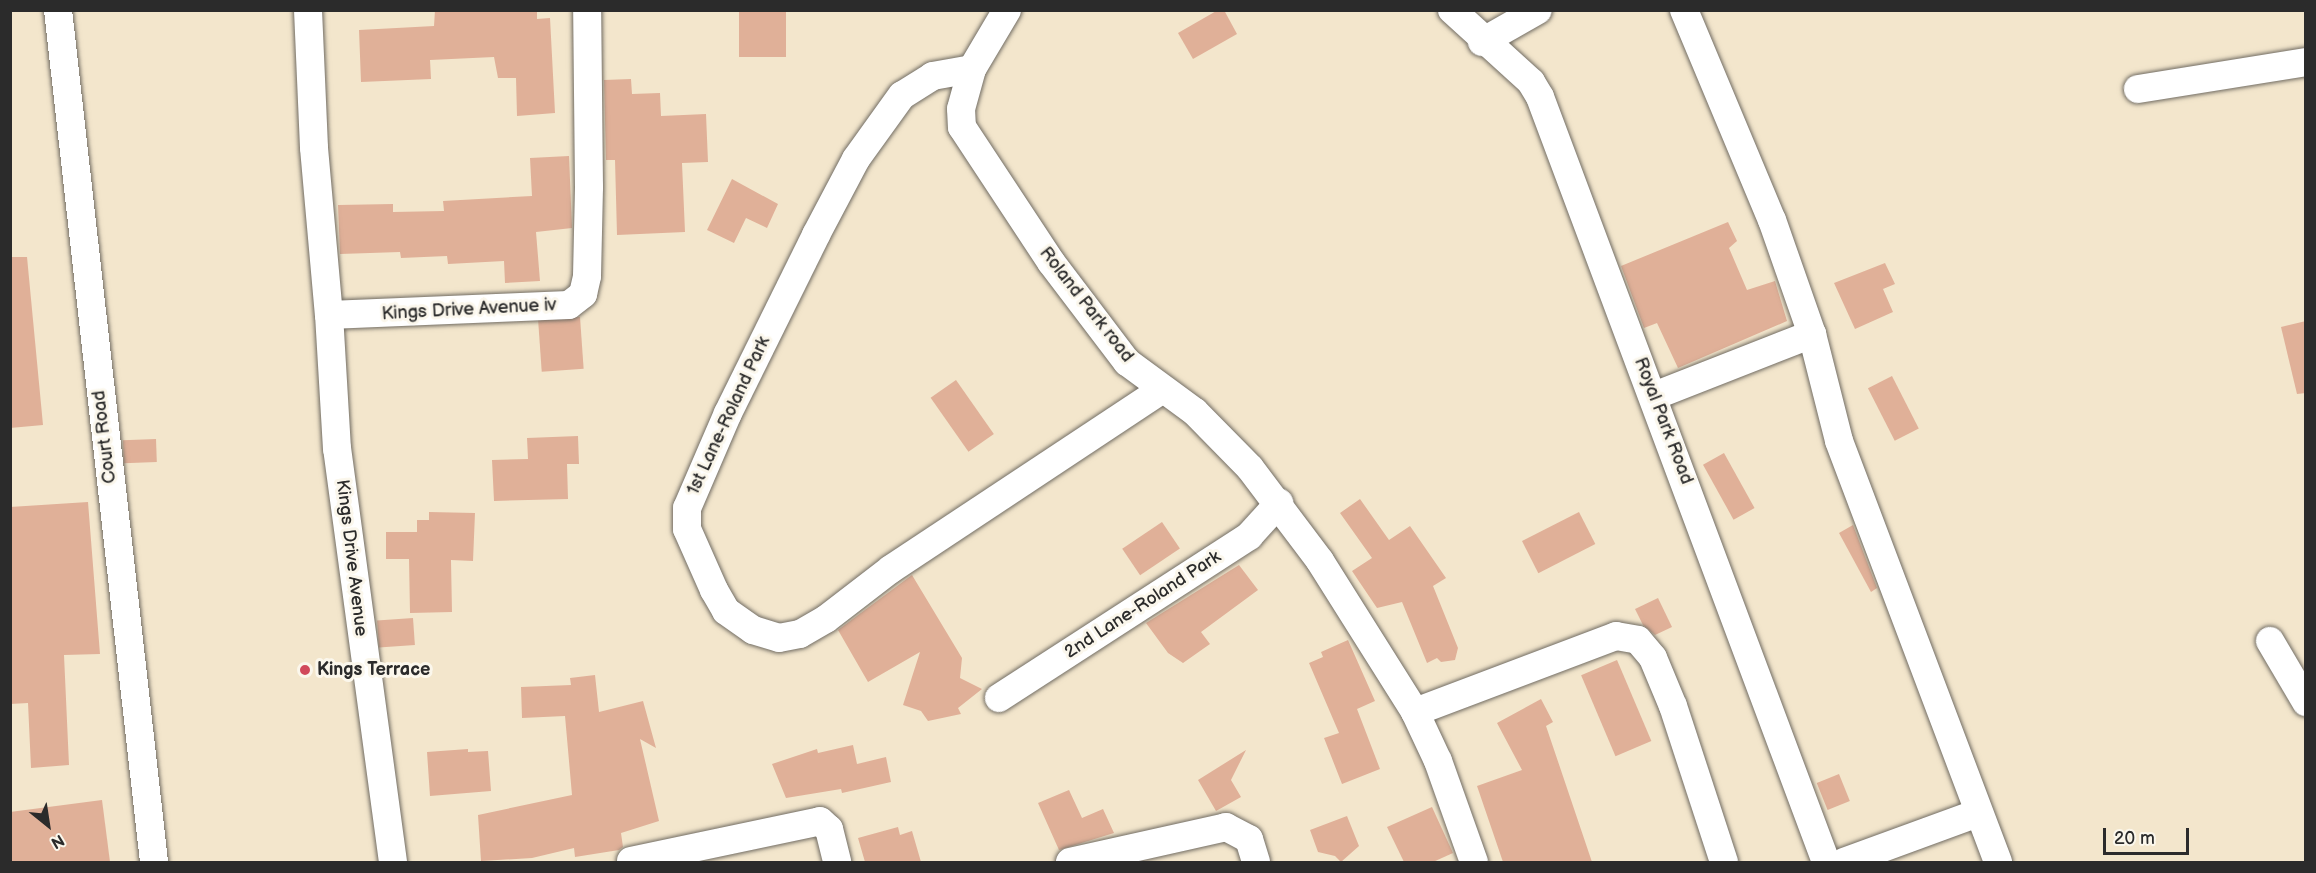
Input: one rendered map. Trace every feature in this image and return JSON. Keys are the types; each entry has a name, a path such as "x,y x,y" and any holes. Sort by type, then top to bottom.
{"street":[{"name":"Court Road","path":"58,10 154,862"},
{"path":"308,10 314,148 329,315"},
{"name":"Kings Drive Avenue iv","path":"329,315 569,304 583,294 587,276 589,187 587,10"},
{"name":"Roland Park road","path":"1007,10 972,69 961,109 962,127 1051,262 1127,362 1161,390 1195,412 1279,503 1415,712 1438,761 1474,862"},
{"name":"Royal Park Road","path":"1452,10 1482,42 1531,82 1540,97 1654,396 1826,862"},
{"path":"1482,42 1538,10"},
{"path":"1684,10 1772,220 1812,334 1839,441 1998,862"},
{"path":"2138,89 2306,62"},
{"name":"1st Lane-Roland Park","path":"972,69 933,76 902,95 861,150 728,413 687,508 687,529 714,590 726,611 753,630 779,638 800,634 826,620 891,569 1161,390"},
{"name":"Kings Drive Avenue","path":"329,315 339,460 393,862"},
{"path":"1654,396 1812,334"},
{"name":"2nd Lane-Roland Park","path":"999,698 1248,536 1279,503"},
{"path":"1415,712 1616,636 1638,640 1653,658 1673,706 1724,862"},
{"path":"2270,641 2306,702"},
{"path":"1844,862 1978,813"},
{"path":"627,862 820,821 829,830 837,862"},
{"path":"1070,862 1226,826 1249,839 1256,862"}],"building":[{"path":"435,10 537,10 537,19 550,18 555,113 517,116 516,78 498,78 494,57 430,60 431,79 361,82 359,30 434,26"},
{"path":"739,10 786,10 786,57 739,57"},
{"path":"1218,10 1224,10 1237,34 1193,59 1178,33"},
{"path":"631,79 632,94 660,93 661,116 706,114 708,162 682,163 685,232 617,235 615,160 606,160 604,80"},
{"path":"569,156 572,228 536,232 540,281 505,283 504,261 448,264 447,256 401,258 400,252 340,254 338,205 393,204 393,212 444,211 443,201 532,196 530,158"},
{"path":"732,179 778,204 767,228 746,218 734,243 707,230"},
{"path":"1728,222 1737,241 1729,248 1747,290 1775,281 1787,321 1678,368 1657,323 1644,328 1621,266"},
{"path":"10,257 27,257 43,425 10,428"},
{"path":"1885,263 1895,284 1883,289 1893,312 1855,329 1834,283"},
{"path":"580,317 584,369 542,372 538,320"},
{"path":"2306,321 2306,393 2297,394 2281,327"},
{"path":"1892,376 1919,429 1895,441 1868,388"},
{"path":"956,380 994,434 968,452 931,398"},
{"path":"578,436 579,464 567,464 568,499 494,501 492,460 528,459 527,438"},
{"path":"156,439 157,462 124,463 123,440"},
{"path":"1724,453 1755,508 1734,520 1703,465"},
{"path":"1360,499 1389,540 1410,526 1446,578 1433,586 1458,648 1455,660 1441,662 1437,658 1427,663 1402,602 1377,608 1352,571 1372,558 1340,513"},
{"path":"88,502 100,654 64,655 69,765 31,768 28,703 10,704 10,507"},
{"path":"429,512 475,513 473,561 451,560 452,612 410,613 409,559 386,559 386,532 417,532 417,520 429,520"},
{"path":"1579,512 1595,544 1538,573 1522,541"},
{"path":"1162,522 1180,549 1140,575 1122,549"},
{"path":"1853,525 1877,588 1871,592 1839,533"},
{"path":"1239,565 1258,590 1201,632 1210,644 1183,663 1168,653 1146,623"},
{"path":"912,575 962,658 960,678 982,689 958,708 961,714 928,721 921,711 903,705 920,652 868,682 838,630"},
{"path":"1658,598 1672,627 1655,635 1643,625 1635,609"},
{"path":"413,618 415,645 379,647 377,621"},
{"path":"1348,640 1375,701 1357,709 1380,769 1342,784 1324,738 1339,733 1309,663 1323,657 1321,652"},
{"path":"1617,660 1651,741 1615,756 1581,675"},
{"path":"595,675 599,712 643,701 656,748 640,739 659,821 621,833 623,847 619,850 575,857 574,848 532,858 481,861 478,815 572,795 565,716 522,718 521,687 571,685 570,678"},
{"path":"1541,699 1553,722 1546,726 1592,862 1503,862 1477,786 1522,770 1497,723"},
{"path":"853,745 857,764 886,757 891,782 842,793 841,789 786,798 772,764 817,749 818,753"},
{"path":"468,749 468,752 488,751 491,791 430,796 427,752"},
{"path":"1246,750 1231,780 1241,797 1216,811 1198,780"},
{"path":"1839,774 1850,801 1828,810 1817,783"},
{"path":"1069,790 1082,818 1103,809 1114,833 1059,850 1038,803"},
{"path":"102,800 110,862 10,862 10,812"},
{"path":"1432,807 1453,853 1433,862 1404,862 1387,827"},
{"path":"1347,816 1359,846 1341,862 1335,856 1318,852 1310,830"},
{"path":"898,827 900,835 912,831 921,862 865,862 858,838"}],"place":[{"name":"Kings Terrace","path":"305,670"}]}
